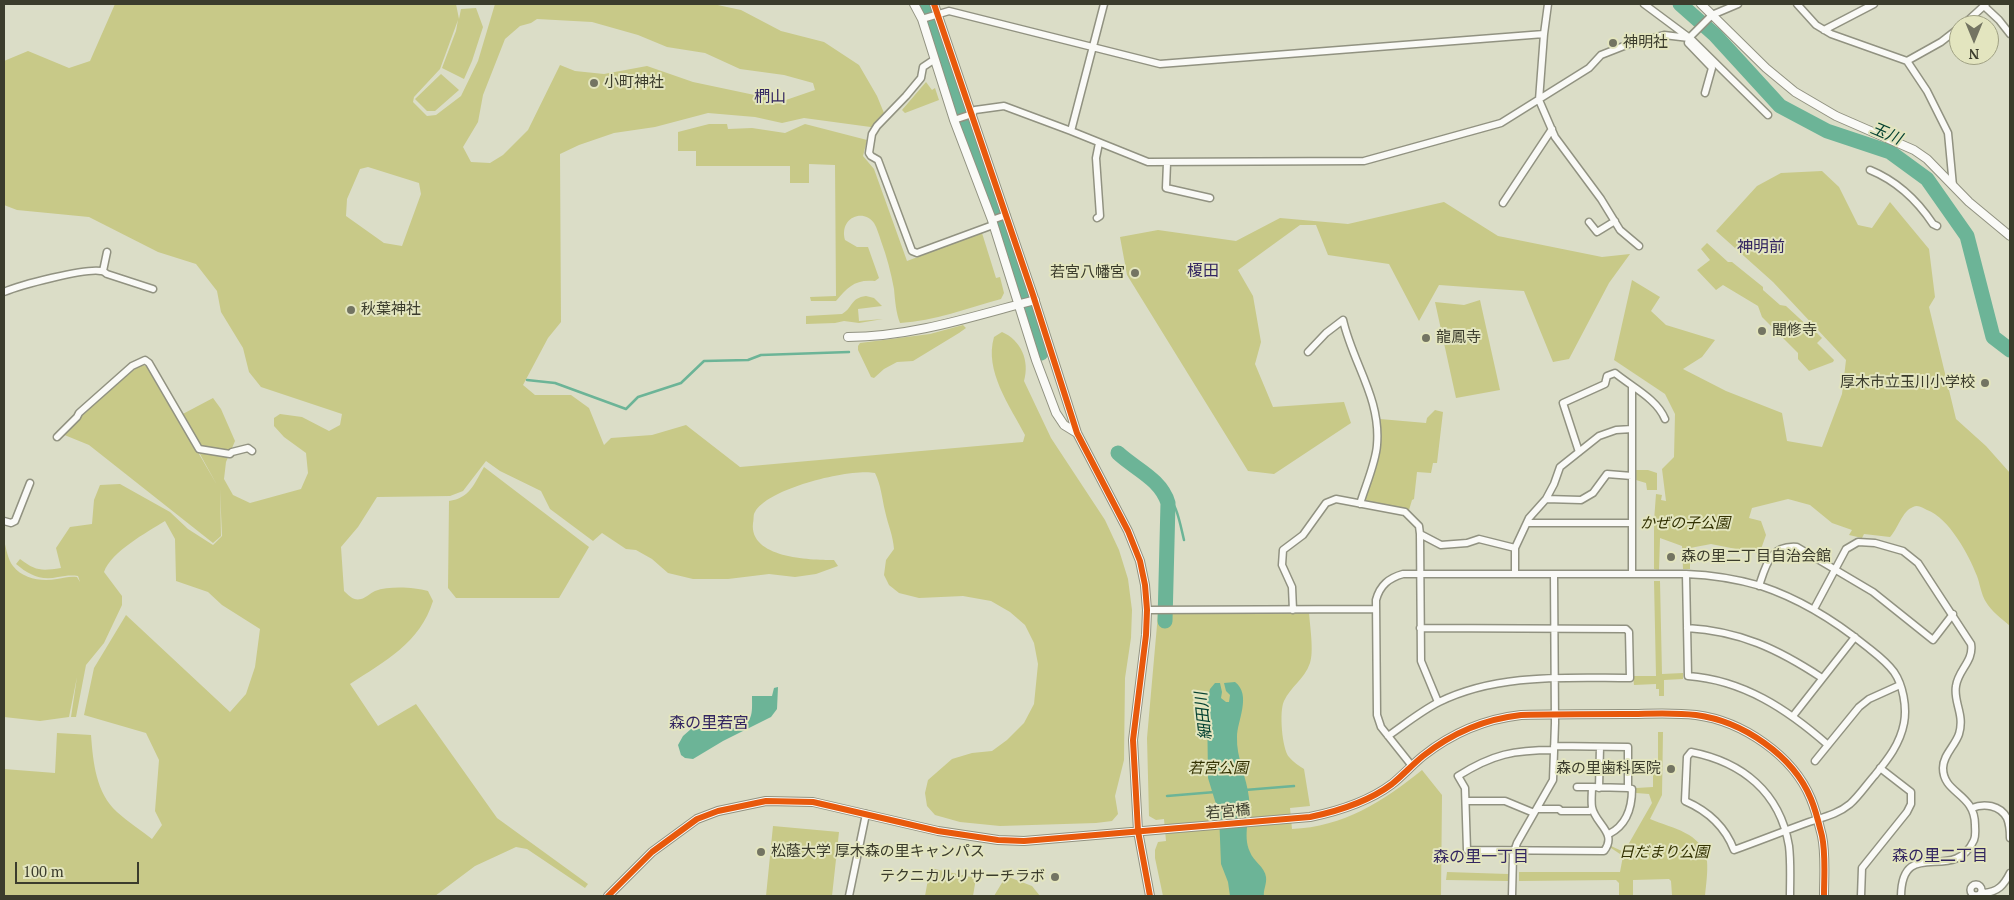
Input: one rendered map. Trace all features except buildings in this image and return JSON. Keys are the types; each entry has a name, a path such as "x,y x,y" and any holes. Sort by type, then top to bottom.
{"street":[{"path":"914,4 924,18 935,59 993,221 1036,360 1056,413 1064,425 1077,433"},
{"path":"934,4 1077,433 1131,539 1140,561 1146,585 1147,610 1140,698 1134,740 1138,831 1150,896"},
{"path":"1071,131 1104,4"},
{"path":"1548,4 1539,100 1552,129 1620,230 1639,246"},
{"path":"1644,4 1691,36 1768,115"},
{"path":"1700,4 1710,16 1766,68 1795,92 1836,116 1914,150 1927,160 1969,202 2010,236"},
{"path":"1705,93 1712,68 1688,43 1691,36 1710,16 1738,4"},
{"path":"1797,4 1816,25 1824,30 1907,61 1928,91 1948,134 1953,186"},
{"path":"1824,30 1874,4"},
{"path":"1974,15 1985,5 2010,34"},
{"path":"924,18 949,10 1160,64 1544,34"},
{"path":"956,120 970,115 975,110 1004,106 1148,162 1364,161 1495,125 1589,68 1601,55 1657,36 1691,36"},
{"path":"1907,61 1949,36"},
{"path":"935,59 924,68 921,78 877,126 872,134 869,153 878,160 912,251 917,253 1004,215"},
{"path":"1503,203 1552,129"},
{"path":"1097,218 1100,216 1096,158 1099,144"},
{"path":"1166,163 1166,188 1210,198"},
{"path":"1870,170 1894,182 1916,202 1933,224 1937,226"},
{"path":"1589,222 1599,234 1615,221"},
{"path":"103,270 107,252"},
{"path":"4,292 16,287 88,271 103,270 107,274 153,289"},
{"path":"848,336 896,334 973,317 1033,300"},
{"path":"1308,352 1326,332 1343,320 1349,340 1370,390 1377,420 1376,449 1360,504"},
{"path":"57,437 77,417 78,413 132,366 145,360 150,363 199,449 230,454 247,448 252,451"},
{"path":"1579,452 1563,403 1605,384 1607,376 1615,373 1656,403 1662,409 1665,418"},
{"path":"1632,387 1632,574"},
{"path":"1515,574 1515,548 1529,518 1546,499 1560,467 1599,436 1616,430 1632,429"},
{"path":"1546,499 1582,500 1593,493 1607,474 1632,476"},
{"path":"4,521 11,523 14,521 30,483"},
{"path":"1293,610 1292,587 1282,565 1284,550 1303,535 1326,503 1336,499 1405,512 1420,526 1421,661 1438,702"},
{"path":"1528,523 1632,522"},
{"path":"1420,534 1441,545 1467,543 1479,539 1515,548"},
{"path":"1814,609 1846,549 1858,542 1867,541 1903,551 1918,562 1970,639 1972,649 1969,660 1956,685 1961,712 1961,728 1955,744 1944,760 1944,775 1949,786 1967,800 1972,808 1975,819 1975,837 1970,848 1955,859 1943,862 1921,862 1912,866 1901,880 1900,896"},
{"path":"1759,586 1769,558 1774,553 1791,547 1797,547 1873,592 1933,640 1953,614"},
{"path":"1412,766 1381,727 1376,707 1377,594 1387,581 1404,574 1686,574 1723,578 1759,586 1789,596 1814,609 1855,637 1886,662 1900,685 1904,701 1905,721 1895,749 1851,803 1833,815 1818,819 1785,831 1734,850 1728,836 1713,817 1704,810 1685,801 1687,756 1691,752 1707,755 1729,763 1752,778 1767,794 1775,807 1785,831 1790,857 1790,896"},
{"path":"1512,896 1513,855 1517,843 1553,780 1555,714 1554,574"},
{"path":"1686,574 1688,676 1727,682 1757,694 1794,716 1828,745"},
{"path":"1147,610 1376,609"},
{"path":"1388,736 1438,702 1490,684 1511,680 1554,678 1630,678 1630,641 1629,632 1626,629 1420,628"},
{"path":"1687,628 1726,633 1761,644 1794,660 1822,678"},
{"path":"1794,716 1855,637"},
{"path":"1815,761 1859,707 1868,699 1900,685"},
{"name":"若宮橋","path":"608,896 668,838 697,820 718,811 766,801 813,802 938,831 998,840 1049,840 1295,819 1323,814 1357,803 1392,784 1446,740 1479,724 1512,716 1555,714 1685,714 1706,717 1746,731 1772,748 1805,787 1818,819 1824,848 1824,896"},
{"path":"1600,747 1592,809 1609,834 1608,846 1604,851 1467,850 1466,801 1464,788 1458,776 1479,763 1503,754 1529,750 1554,748 1600,747 1629,747 1628,788"},
{"path":"1861,896 1862,868 1907,812 1911,804 1911,792 1880,768"},
{"path":"1577,787 1632,789 1632,808 1618,830 1609,834"},
{"path":"1466,801 1505,801 1536,811 1589,811 1592,809"},
{"path":"1972,808 1988,805 2000,810 2007,818 2010,838"},
{"path":"849,896 866,814"},
{"path":"1969,885 1979,886 1984,893 1991,892 2004,884 2010,873"}],"green space":[{"path":"115,4 456,4 459,19 461,9 476,8 483,27 464,79 442,68 456,31 458,20 440,69 414,97 413,102 427,116 436,115 461,96 478,61 495,4 713,4 741,10 781,31 824,42 859,65 877,96 884,113 878,128 804,118 782,123 755,117 708,113 655,127 614,133 579,145 560,154 561,322 548,338 523,385 535,395 571,395 589,408 604,445 611,438 652,435 686,425 740,467 1023,442 1025,435 1000,388 993,363 994,337 1002,332 1009,336 1019,346 1025,359 1026,373 1024,381 1051,438 1105,520 1119,550 1128,579 1132,610 1131,638 1125,678 1124,760 1115,796 1118,814 1112,821 1096,823 1000,826 960,822 935,815 927,806 925,793 928,780 952,759 972,753 992,751 1007,740 1024,723 1034,704 1038,664 1034,643 1025,625 1010,612 991,601 963,596 919,598 899,593 889,585 884,575 886,560 894,549 875,473 863,472 830,477 792,488 763,503 754,513 754,535 760,544 770,550 796,558 834,560 838,566 816,574 795,577 769,574 728,579 693,579 668,573 652,559 636,550 626,549 602,533 593,541 550,509 541,491 500,471 486,461 463,491 450,496 377,497 358,527 341,547 344,591 352,598 365,598 381,589 408,588 428,591 433,601 427,616 419,628 400,650 350,684 378,726 416,704 497,818 588,884 585,888 527,849 516,847 475,866 435,896 4,896 4,769 55,773 57,733 91,735 97,776 104,796 110,804 121,816 152,839 162,825 155,811 159,760 146,733 84,715 94,668 126,615 230,712 246,694 255,667 260,629 222,605 208,592 176,581 175,539 165,521 122,550 108,564 104,572 122,596 122,605 104,643 86,665 76,717 71,717 77,677 69,717 40,721 4,717 4,540 11,563 27,577 51,580 77,577 80,582 78,576 41,578 16,564 20,559 30,566 39,569 61,568 56,548 70,527 92,524 94,500 100,485 120,484 170,512 188,529 213,545 222,536 220,489 221,536 213,543 89,445 62,434 115,385 140,365 148,366 217,485 179,416 213,398 221,409 235,441 226,462 224,479 233,495 250,503 301,489 308,473 306,453 284,437 274,426 274,418 280,414 302,417 329,431 340,425 342,414 261,387 249,372 243,348 221,312 217,291 196,264 158,252 89,217 17,210 4,205 4,61 28,51 69,68 90,61","holes":["537,19 592,22 638,35 667,47 705,53 740,69 784,75 813,83 815,90 783,101 693,82 647,66 604,74 575,71 560,65 528,130 503,155 490,163 471,162 463,147 478,122 483,95 505,39 520,26","368,167 419,183 421,194 402,246 384,243 346,216 347,199 360,169"]},
{"path":"441,74 459,90 435,111 427,111 415,99"},
{"path":"926,82 932,90 935,88 939,100 905,113 902,110"},
{"path":"709,124 727,124 728,129 752,128 785,133 805,124 867,140 863,156 874,169 907,261 982,233 996,278 1000,277 1004,293 1001,299 938,317 900,323 890,271 877,229 869,219 864,216 858,216 849,221 845,226 845,240 857,247 868,247 879,278 875,281 862,281 852,285 836,301 811,301 810,297 836,296 835,165 809,164 809,183 790,183 790,166 696,166 696,151 678,151 678,132"},
{"name":"かぜの子公園","path":"1822,171 1839,187 1858,225 1872,228 1890,202 1929,249 1935,297 1929,307 1956,419 1986,446 2010,473 2010,626 1986,602 1969,558 1957,538 1935,514 1919,506 1915,506 1906,512 1890,537 1864,534 1862,538 1849,535 1852,530 1832,523 1810,505 1788,499 1752,508 1749,518 1761,521 1766,535 1761,549 1771,551 1766,555 1711,544 1690,548 1690,569 1683,569 1682,546 1660,538 1659,570 1654,569 1656,494 1662,495 1661,500 1666,501 1662,469 1674,457 1675,414 1665,394 1614,360 1632,280 1660,297 1651,311 1666,325 1715,340 1702,357 1683,369 1726,391 1782,413 1787,441 1822,447 1842,394 1846,360 1773,282 1716,231 1757,186 1781,173"},
{"path":"1444,202 1498,236 1602,257 1630,254 1609,283 1569,359 1553,362 1524,291 1439,285 1419,321 1389,264 1328,255 1316,225 1300,225 1238,270 1253,296 1261,342 1255,364 1273,407 1344,402 1351,423 1274,474 1248,471 1127,275 1120,237 1158,230 1236,241 1280,218 1348,224"},
{"path":"1707,243 1728,262 1732,262 1763,287 1763,290 1780,305 1786,306 1812,328 1822,338 1817,343 1834,360 1833,362 1809,371 1798,359 1798,353 1762,317 1758,306 1723,285 1716,290 1697,270 1710,260 1701,249"},
{"path":"866,296 874,298 882,306 858,309 859,321 883,319 859,323 844,321 806,324 806,316 842,314 846,312 854,301"},
{"path":"1480,300 1500,390 1456,398 1435,302 1464,305"},
{"path":"963,325 966,328 913,361 897,362 884,369 874,378 871,377 858,350 860,343 930,334"},
{"path":"1435,410 1443,412 1437,463 1433,463 1431,473 1417,472 1414,499 1409,510 1364,502 1379,448 1380,419 1426,423 1427,418"},
{"path":"484,467 589,547 559,598 456,598 448,588 449,501 462,497 467,493"},
{"path":"1635,470 1648,470 1657,473 1657,490 1647,490 1646,483 1636,480"},
{"path":"1654,581 1660,581 1662,674 1683,673 1683,679 1664,680 1664,696 1659,696 1659,689 1656,689 1656,684 1634,685 1633,676 1656,676"},
{"name":"若宮公園","path":"1309,613 1312,646 1310,663 1282,706 1282,730 1285,746 1289,757 1304,769 1310,806 1290,808 1292,829 1311,827 1346,818 1378,802 1422,770 1442,795 1441,896 1163,896 1155,850 1158,842 1166,841 1164,819 1156,820 1149,816 1147,738 1158,614"},
{"name":"日だまり公園","path":"1658,732 1663,732 1662,795 1650,819 1685,833 1693,838 1704,851 1707,861 1705,896 1669,896 1672,895 1671,881 1669,879 1633,880 1633,896 1619,896 1619,883 1616,880 1519,881 1519,872 1620,872 1623,856 1611,848 1611,846 1624,852 1652,803 1649,794 1636,793 1636,788 1653,787 1653,767 1658,767"},
{"path":"773,826 839,832 832,896 766,896"},
{"path":"930,868 976,878 973,896 925,896"},
{"path":"1447,872 1508,874 1508,881 1446,880"},
{"path":"1006,876 1032,886 1040,896 994,896"}],"shaded area":[{"path":"1235,682 1240,687 1243,701 1237,745 1249,798 1247,839 1252,855 1265,873 1264,896 1230,896 1228,882 1221,864 1219,814 1208,778 1207,701 1210,689 1215,683 1220,683 1221,698 1229,702 1230,695 1226,691 1224,683"},
{"path":"778,687 777,709 771,717 723,741 693,759 685,758 681,755 678,745 683,736 691,729 739,728 750,719 752,696 772,696 774,688"}],"waterway":[{"name":"細田川","path":"925,4 1024,294 1041,353"},
{"name":"玉川","path":"1680,4 1715,35 1780,106 1827,131 1890,152 1927,179 1967,236 1993,337 2010,350"},
{"path":"527,380 555,383 626,409 638,397 681,383 704,361 748,360 761,355 849,352"},
{"name":"細田川","path":"1118,453 1154,481 1160,487 1168,503 1165,621"},
{"path":"1163,491 1168,495 1175,507 1184,540"},
{"path":"1245,790 1294,786"},
{"path":"1167,796 1215,792"}],"cycle path":[{"path":"934,4 1033,295 1077,433 1128,531 1140,561 1145,585 1147,610 1146,635 1133,740 1138,831 1150,896"},
{"path":"608,896 652,852 697,819 718,811 766,801 813,802 938,831 998,840 1024,841 1310,817 1342,809 1373,796 1392,784 1423,756 1445,740 1469,728 1495,720 1521,715 1669,713 1696,715 1731,724 1764,743 1792,768 1803,783 1811,799 1820,827 1825,866 1824,896"}],"place":[{"name":"神明社","path":"1613,43"},
{"name":"小町神社","path":"594,83"},
{"name":"若宮八幡宮","path":"1135,273"},
{"name":"秋葉神社","path":"351,310"},
{"name":"聞修寺","path":"1762,331"},
{"name":"龍鳳寺","path":"1426,338"},
{"name":"厚木市立玉川小学校","path":"1985,383"},
{"name":"森の里二丁目自治会館","path":"1671,557"},
{"name":"森の里歯科医院","path":"1671,769"},
{"name":"松蔭大学 厚木森の里キャンパス","path":"761,852"},
{"name":"テクニカルリサーチラボ","path":"1055,877"}],"district":[{"name":"椚山","path":"770,97"},
{"name":"神明前","path":"1761,247"},
{"name":"榎田","path":"1203,271"},
{"name":"森の里若宮","path":"709,723"},
{"name":"森の里二丁目","path":"1940,856"},
{"name":"森の里一丁目","path":"1481,857"}]}
